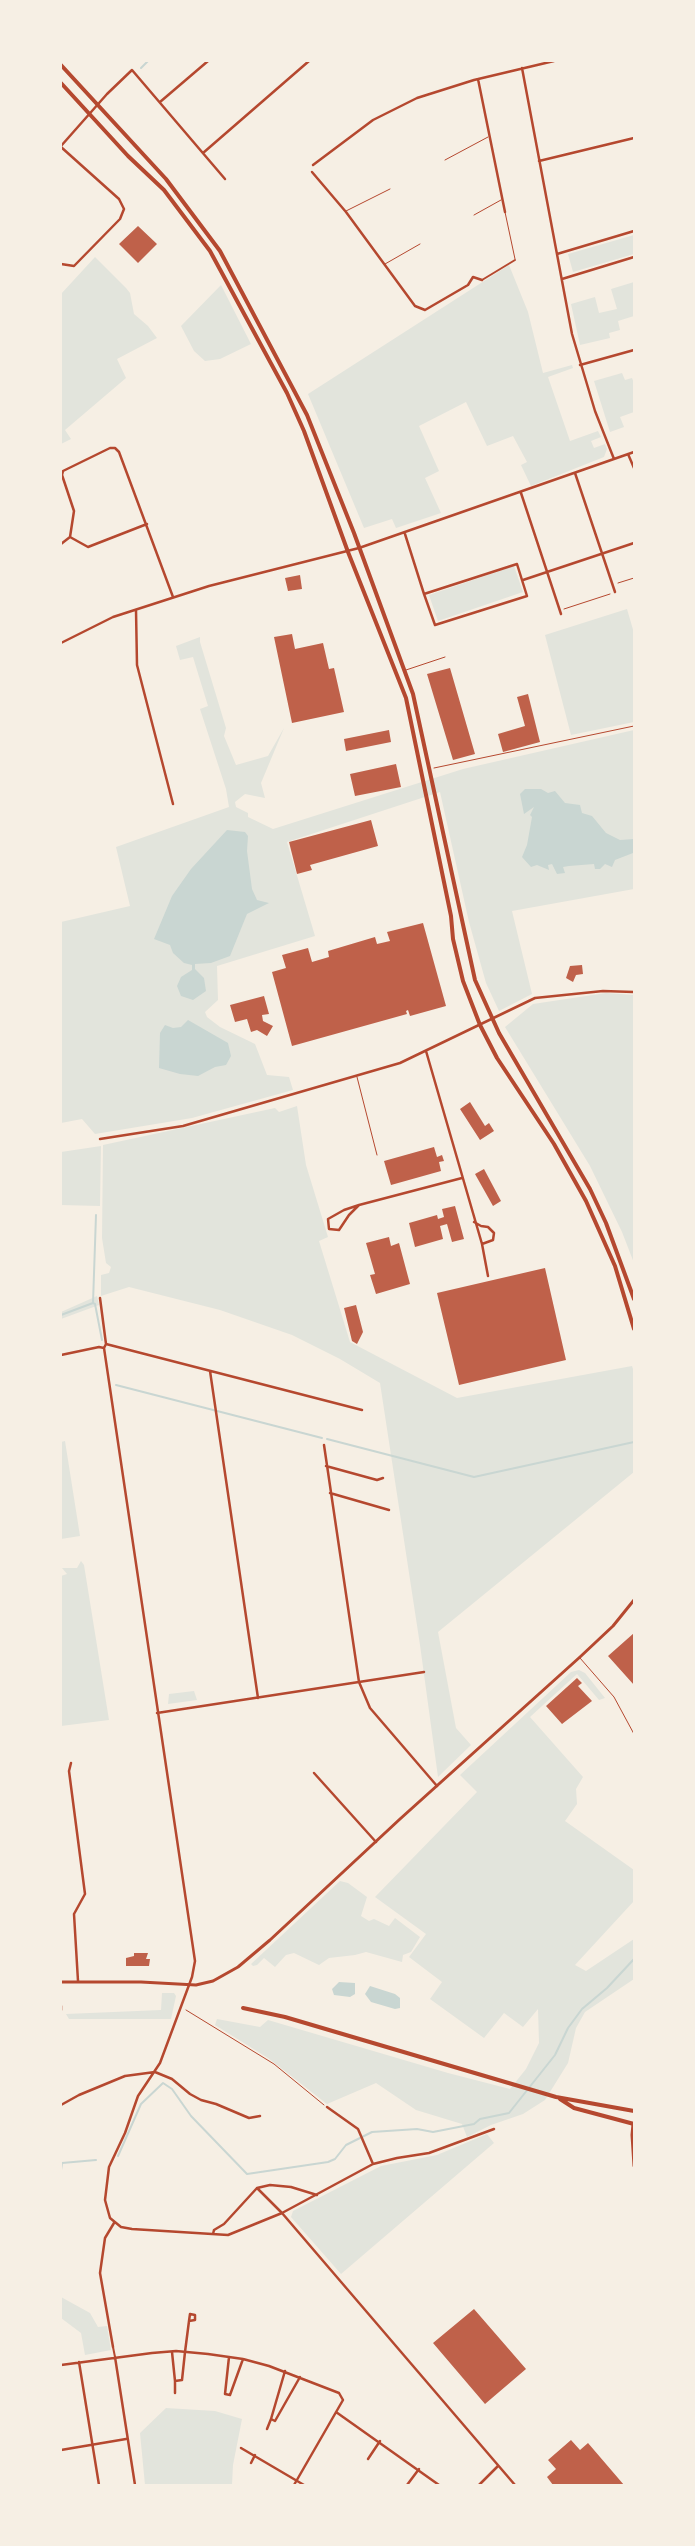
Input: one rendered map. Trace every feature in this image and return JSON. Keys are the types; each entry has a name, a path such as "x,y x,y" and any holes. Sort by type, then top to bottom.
{"main road":[{"path":"61,65 166,179 220,251 307,414 413,694 472,969 492,1020 590,1189 609,1231 634,1298"},
{"path":"61,83 164,190 210,251 287,394 304,431 348,552 406,698 451,916 453,939 463,980 480,1025 497,1058 554,1144 586,1201 611,1257 634,1329"},
{"path":"243,2008 285,2017 550,2094 574,2108 634,2123"},
{"path":"556,2097 634,2111"}],"street":[{"path":"160,102 208,61"},
{"path":"203,153 309,61"},
{"path":"313,165 362,128 386,113 417,98 478,79 554,61"},
{"path":"522,68 580,365 614,459"},
{"path":"61,264 74,266 119,220 124,209 119,199 61,146 132,70 225,179"},
{"path":"478,79 488,137 505,212"},
{"path":"539,161 634,138"},
{"path":"312,172 346,212 415,306 425,310 468,285 473,277 482,280 515,260"},
{"path":"557,254 634,231"},
{"path":"562,278 634,257"},
{"path":"580,365 634,350"},
{"path":"61,544 70,537 74,511 63,471 110,448 120,452 173,597"},
{"path":"61,643 99,623 173,597 232,580 348,552 405,534 634,452"},
{"path":"628,454 634,468"},
{"path":"575,473 616,592"},
{"path":"521,493 545,572 561,614"},
{"path":"70,537 88,547 147,524"},
{"path":"405,534 424,594 435,625 527,596 517,564 424,594"},
{"path":"523,580 634,543"},
{"path":"136,610 137,665 173,804"},
{"path":"100,1139 183,1126 357,1077 400,1063 535,998 603,991 634,992"},
{"path":"426,1051 474,1222 482,1244 488,1276"},
{"path":"359,1205 349,1215 339,1230 329,1229 328,1219 333,1214 359,1205 462,1178"},
{"path":"474,1222 488,1227 494,1232 493,1240 482,1244"},
{"path":"100,1298 106,1344 104,1348 157,1713 194,1948 194,1969 155,2072 138,2096 125,2133 109,2167 105,2200 106,2209 114,2223 132,2229 228,2235 282,2214 373,2164 429,2154 494,2129"},
{"path":"106,1344 362,1410"},
{"path":"61,1355 99,1347 104,1348"},
{"path":"210,1371 258,1698"},
{"path":"324,1445 358,1682 370,1708 437,1786"},
{"path":"326,1466 377,1480 383,1478"},
{"path":"330,1493 389,1510"},
{"path":"61,1982 78,1981 188,1986 214,1981 238,1967 580,1658 613,1626 634,1600"},
{"path":"157,1713 424,1672"},
{"path":"71,1764 69,1771 85,1894 74,1914 78,1981"},
{"path":"314,1773 376,1842"},
{"path":"61,2105 78,2095 125,2076 155,2072 172,2079 190,2094 201,2100 216,2104 249,2118 260,2116"},
{"path":"327,2107 351,2123 361,2134 373,2164"},
{"path":"634,2123 632,2135 634,2166"},
{"path":"213,2234 214,2230 224,2224 257,2188 270,2185 290,2187 317,2195"},
{"path":"257,2188 282,2214 515,2485"},
{"path":"114,2223 105,2238 100,2273 135,2485"},
{"path":"175,2381 182,2380 189,2322"},
{"path":"172,2352 175,2393"},
{"path":"61,2365 185,2352 243,2359 285,2371 338,2393 343,2400 294,2485"},
{"path":"228,2357 225,2394 230,2395 243,2359"},
{"path":"79,2362 99,2485"},
{"path":"267,2429 285,2371"},
{"path":"271,2419 275,2421 300,2377"},
{"path":"336,2412 419,2468 440,2485"},
{"path":"61,2450 127,2439"},
{"path":"368,2459 380,2441"},
{"path":"241,2448 304,2485"},
{"path":"251,2463 254,2455"},
{"path":"479,2485 498,2466"},
{"path":"407,2485 419,2468"}],"lane":[{"path":"445,160 488,137"},
{"path":"346,212 390,189"},
{"path":"474,215 502,200"},
{"path":"505,212 515,260"},
{"path":"385,265 420,244"},
{"path":"405,670 445,657"},
{"path":"357,1077 376,1154"},
{"path":"580,1658 614,1697 634,1734"}],"path":[{"path":"613,584 634,578"},
{"path":"559,610 616,592"},
{"path":"430,769 634,726"},
{"path":"180,2007 192,2012 274,2064 327,2107"}],"shaded area":[{"path":"634,235 634,254 573,272 568,254"},
{"path":"95,257 130,293 134,314 148,326 157,338 117,359 126,378 65,430 71,439 61,444 61,294"},
{"path":"509,265 528,312 543,373 572,365 573,368 548,377 570,441 598,431 601,437 591,441 594,448 605,444 607,449 604,457 531,486 521,465 527,462 513,436 487,446 466,402 419,426 439,471 425,478 441,513 396,528 392,519 364,528 308,394"},
{"path":"634,282 634,316 618,321 620,330 609,333 610,338 580,345 571,304 595,297 599,313 617,309 611,289"},
{"path":"221,285 251,344 220,359 205,361 194,351 181,326"},
{"path":"622,373 625,380 632,378 634,383 634,412 620,417 624,427 610,432 594,381"},
{"path":"514,566 523,592 438,621 429,595"},
{"path":"627,609 634,633 634,722 571,735 545,635"},
{"path":"200,637 226,728 224,736 236,765 268,756 284,728 261,783 265,798 245,794 235,802 236,807 248,813 248,817 273,829 463,769 634,730 634,889 512,911 532,994 499,1011 486,983 469,922 440,792 287,842 315,936 217,966 218,1000 205,1012 207,1017 220,1027 255,1044 267,1075 289,1077 293,1090 192,1118 95,1134 82,1119 61,1123 61,922 130,906 116,847 229,807 226,789 200,709 208,706 193,657 180,660 176,646"},
{"path":"525,789 541,789 548,793 555,791 565,803 580,805 582,813 592,816 606,833 620,840 634,839 634,863 633,853 615,860 612,867 605,864 600,869 595,869 594,864 569,866 563,867 565,873 557,874 552,864 548,865 549,870 537,865 531,867 522,857 527,845 532,817 530,815 534,807 524,814 520,794"},
{"path":"227,830 245,832 248,836 247,851 252,889 257,900 269,903 247,914 230,956 211,963 195,964 195,969 204,978 206,991 193,1000 181,996 177,986 181,977 192,970 192,965 184,963 173,953 170,945 154,939 172,896 191,869"},
{"path":"606,993 634,995 634,1263 622,1232 590,1166 505,1027 533,1004"},
{"path":"188,1020 228,1043 231,1056 226,1065 215,1067 198,1076 180,1074 159,1068 160,1033 165,1025 173,1028 181,1027"},
{"path":"297,1106 306,1165 328,1237 319,1241 350,1342 457,1398 632,1366 634,1372 634,1472 438,1632 456,1728 471,1745 438,1777 380,1383 340,1359 292,1335 220,1310 129,1287 101,1296 101,1275 109,1273 111,1267 106,1263 102,1238 103,1145 275,1108 279,1112"},
{"path":"101,1146 100,1206 61,1205 61,1152"},
{"path":"97,1296 99,1305 61,1319 61,1312"},
{"path":"65,1441 80,1536 61,1539 61,1442"},
{"path":"81,1561 84,1565 109,1720 61,1726 61,1576 67,1574 62,1568 77,1568"},
{"path":"579,1670 585,1673 605,1698 599,1700 577,1674 530,1717 583,1777 576,1789 577,1804 565,1821 634,1870 634,1901 575,1965 586,1971 634,1939 634,1979 585,2012 576,2028 568,2063 545,2100 523,2114 491,2125 467,2137 462,2124 416,2110 376,2083 327,2104 268,2058 215,2025 217,2019 260,2027 268,2020 448,2073 510,2089 526,2069 539,2043 538,2009 523,2027 504,2013 484,2038 430,1999 442,1982 409,1957 426,1934 375,1897 477,1792 460,1775 571,1672"},
{"path":"194,1691 197,1700 168,1704 169,1694"},
{"path":"340,1881 348,1883 367,1897 361,1916 369,1921 374,1919 389,1926 395,1918 420,1937 411,1952 403,1955 402,1962 366,1952 329,1958 319,1965 294,1953 286,1955 275,1967 264,1958 257,1965 253,1966 251,1964"},
{"path":"339,1982 355,1983 355,1994 350,1997 334,1995 332,1989"},
{"path":"370,1986 395,1994 400,1998 400,2008 395,2009 371,2002 365,1994"},
{"path":"162,1993 174,1993 176,1996 171,2019 69,2019 66,2014 161,2010"},
{"path":"487,2134 494,2143 341,2274 291,2217 293,2211 381,2166 437,2155"},
{"path":"61,2297 90,2313 98,2327 107,2326 111,2350 85,2355 81,2333 61,2318"},
{"path":"166,2408 215,2411 242,2419 233,2465 232,2485 145,2485 140,2433"}],"building":[{"path":"138,226 157,244 138,263 119,244"},
{"path":"300,575 302,589 288,591 285,578"},
{"path":"292,634 295,649 323,643 329,669 334,668 344,712 292,723 274,637"},
{"path":"450,668 475,754 453,760 427,674"},
{"path":"528,694 540,742 503,752 498,734 525,726 517,697"},
{"path":"389,730 391,742 346,751 344,739"},
{"path":"396,764 401,787 355,796 350,774"},
{"path":"371,820 378,846 310,865 312,870 297,874 289,842"},
{"path":"423,923 446,1006 410,1016 408,1010 406,1011 407,1014 292,1046 272,972 286,968 282,955 308,948 312,962 329,957 328,951 375,937 377,944 390,941 387,932"},
{"path":"582,965 583,974 576,975 573,982 566,978 570,966"},
{"path":"264,996 269,1014 262,1015 263,1021 273,1026 267,1036 257,1030 251,1032 247,1019 235,1022 230,1005"},
{"path":"470,1102 485,1126 489,1123 494,1131 480,1140 460,1109"},
{"path":"434,1147 437,1157 442,1155 444,1161 439,1162 441,1171 391,1185 384,1161"},
{"path":"484,1169 501,1201 493,1206 475,1174"},
{"path":"455,1206 464,1239 452,1242 447,1224 440,1226 443,1239 415,1247 409,1223 437,1215 438,1219 444,1217 442,1209"},
{"path":"389,1237 391,1246 399,1243 410,1284 376,1294 370,1275 375,1274 366,1243"},
{"path":"545,1268 566,1360 459,1385 437,1293"},
{"path":"356,1305 363,1332 357,1344 352,1341 344,1308"},
{"path":"634,1633 634,1685 608,1656"},
{"path":"577,1678 582,1683 578,1686 592,1701 562,1724 546,1706"},
{"path":"134,1953 148,1953 146,1959 150,1959 149,1966 126,1966 126,1958 134,1956"},
{"path":"474,2309 526,2369 485,2404 433,2343"},
{"path":"571,2440 580,2450 588,2443 624,2485 553,2485 547,2477 556,2469 548,2460"}],"waterway":[{"path":"141,68 148,61"},
{"path":"93,1303 96,1215"},
{"path":"61,1315 93,1303 95,1304 102,1340"},
{"path":"116,1385 322,1438"},
{"path":"327,1439 474,1477 634,1442"},
{"path":"118,2156 141,2104 163,2083 172,2089 191,2116 247,2174 328,2162 335,2159 346,2145 372,2132 417,2129 433,2132 474,2124 480,2119 509,2113 555,2055 568,2028 582,2009 607,1988 634,1959"},
{"path":"61,2170 62,2163 96,2160"}]}
